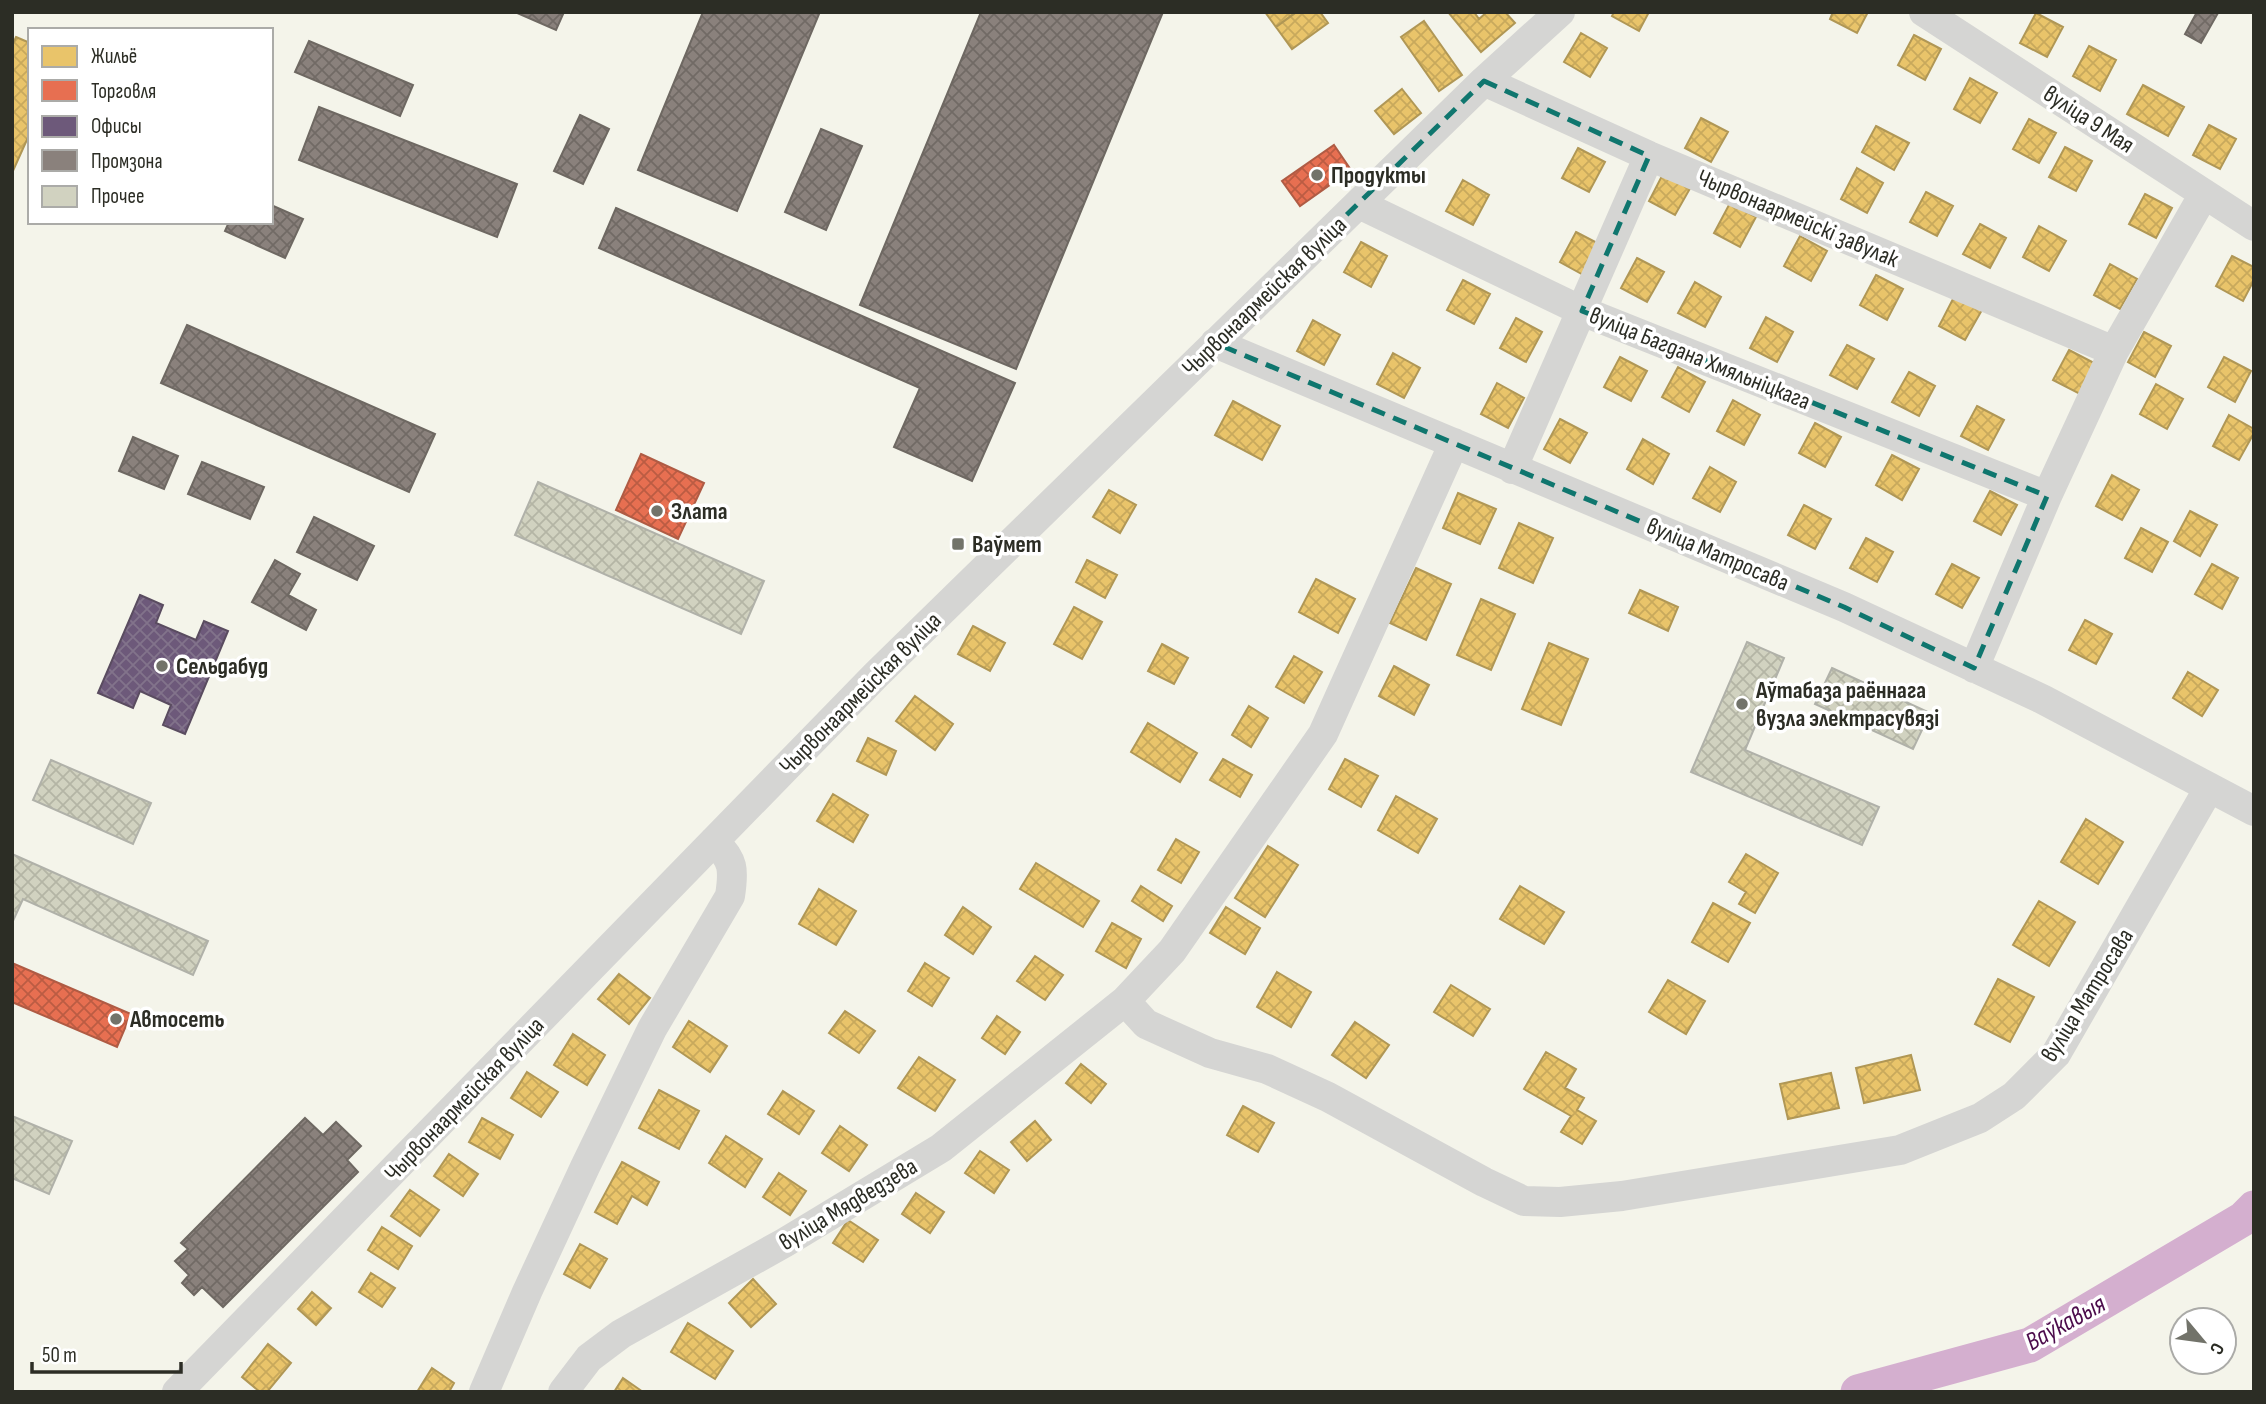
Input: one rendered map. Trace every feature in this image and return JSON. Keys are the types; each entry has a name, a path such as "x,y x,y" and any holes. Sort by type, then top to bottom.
{"street":[{"name":"Чырвонаармейская вуліца","path":"177,1392 876,675 1484,81 1560,12"},
{"name":"вуліца 9 Мая","path":"1924,12 2254,226"},
{"name":"Чырвонаармейскі завулак","path":"1484,81 1649,156 2114,351"},
{"path":"1512,468 1649,156"},
{"path":"1974,668 2047,496 2114,351 2204,194"},
{"name":"вуліца Багдана Хмяльніцкага","path":"1359,204 1582,311 2047,496"},
{"name":"вуліца Матросава","path":"1215,343 1844,607 2042,699 2254,811"},
{"name":"вуліца Мядведзева","path":"563,1392 589,1358 621,1334 784,1243 941,1148 1125,1002 1172,951 1323,734 1454,443"},
{"name":"вуліца Матросава","path":"1125,1002 1146,1024 1210,1053 1267,1069 1328,1097 1483,1182 1524,1201 1560,1202 1622,1196 1900,1150 1980,1118 2014,1096 2056,1054 2209,789"},
{"path":"484,1392 544,1255 652,1029 730,896 733,876 731,862 724,850 714,841"}],"highlighted area":[{"path":"1484,81 1649,156 1582,311 2047,496 1974,668 1844,607 1215,343"}],"building: Жильё":[{"path":"1265,12 1293,12 1294,14 1276,27"},
{"path":"1296,12 1320,12 1328,23 1292,49 1276,27"},
{"path":"1448,12 1474,12 1479,19 1487,12 1505,12 1515,23 1481,52"},
{"path":"1614,12 1649,12 1639,31 1612,16"},
{"path":"1833,12 1868,12 1857,33 1830,19"},
{"path":"2036,13 2063,27 2047,57 2020,43"},
{"path":"1424,21 1462,75 1439,91 1401,37"},
{"path":"1581,33 1607,48 1590,77 1564,62"},
{"path":"1914,35 1941,49 1925,80 1898,65"},
{"path":"16,37 28,42 28,137 12,173 12,46"},
{"path":"2089,46 2116,60 2100,91 2073,76"},
{"path":"1970,78 1997,93 1980,123 1954,109"},
{"path":"2143,85 2184,107 2168,136 2127,114"},
{"path":"1402,89 1421,113 1394,134 1375,111"},
{"path":"1701,118 1728,132 1711,162 1685,148"},
{"path":"2029,119 2056,133 2039,163 2013,149"},
{"path":"2209,125 2236,139 2220,169 2193,155"},
{"path":"1876,126 1909,143 1894,170 1862,152"},
{"path":"2065,147 2092,161 2076,191 2049,177"},
{"path":"1578,148 1605,162 1589,192 1562,178"},
{"path":"1857,168 1883,183 1867,213 1841,199"},
{"path":"1665,170 1692,185 1675,215 1649,201"},
{"path":"1463,180 1489,195 1473,225 1446,211"},
{"path":"1926,192 1953,206 1937,236 1910,222"},
{"path":"2145,194 2172,208 2156,238 2129,224"},
{"path":"1730,203 1756,217 1740,247 1714,233"},
{"path":"1980,224 2006,238 1990,268 1963,254"},
{"path":"2039,226 2066,241 2049,271 2023,257"},
{"path":"1576,232 1603,246 1587,277 1560,262"},
{"path":"1800,236 1827,251 1811,281 1784,266"},
{"path":"1361,242 1387,256 1371,287 1344,272"},
{"path":"2232,256 2254,267 2254,280 2243,301 2216,286"},
{"path":"1637,258 1664,272 1647,302 1621,288"},
{"path":"2110,264 2137,279 2120,309 2094,295"},
{"path":"1876,275 1903,289 1887,320 1860,305"},
{"path":"1463,280 1490,294 1474,324 1447,310"},
{"path":"1695,282 1721,297 1705,327 1678,313"},
{"path":"1955,295 1982,310 1965,340 1939,326"},
{"path":"1766,317 1793,332 1777,362 1750,348"},
{"path":"1516,318 1542,332 1526,362 1500,348"},
{"path":"1313,320 1340,335 1324,365 1297,351"},
{"path":"2144,332 2171,346 2155,377 2128,362"},
{"path":"1847,345 1874,359 1857,389 1830,375"},
{"path":"2069,350 2096,364 2080,394 2053,380"},
{"path":"1393,353 1420,368 1404,398 1377,384"},
{"path":"1620,357 1647,371 1631,401 1604,387"},
{"path":"2224,357 2251,371 2235,402 2208,387"},
{"path":"1678,367 1705,382 1689,412 1662,397"},
{"path":"1909,372 1935,386 1919,416 1892,402"},
{"path":"1497,383 1524,398 1508,428 1481,414"},
{"path":"2156,384 2183,399 2167,429 2140,414"},
{"path":"1733,400 1760,415 1744,445 1717,431"},
{"path":"1233,401 1280,426 1262,460 1215,435"},
{"path":"1977,406 2004,420 1988,450 1961,436"},
{"path":"2229,415 2254,429 2239,460 2213,446"},
{"path":"1560,419 1587,433 1570,463 1544,449"},
{"path":"1815,423 1841,437 1825,467 1799,453"},
{"path":"1643,439 1669,454 1653,484 1627,469"},
{"path":"1892,455 1919,469 1902,500 1876,485"},
{"path":"1710,467 1736,482 1720,512 1693,498"},
{"path":"2112,475 2139,490 2122,520 2096,506"},
{"path":"1109,490 1136,505 1120,533 1093,517"},
{"path":"1990,491 2017,505 2001,535 1974,521"},
{"path":"1458,493 1496,509 1480,544 1443,528"},
{"path":"1804,505 1831,519 1815,549 1788,535"},
{"path":"2190,511 2217,525 2200,556 2174,541"},
{"path":"1519,523 1553,538 1533,583 1499,568"},
{"path":"2141,528 2168,542 2152,572 2125,558"},
{"path":"1866,538 1893,552 1877,582 1850,568"},
{"path":"1087,560 1117,575 1105,598 1076,582"},
{"path":"1952,564 1979,578 1962,608 1936,594"},
{"path":"2212,564 2238,578 2222,609 2195,594"},
{"path":"1416,568 1451,584 1426,640 1390,623"},
{"path":"1316,579 1355,599 1338,633 1299,612"},
{"path":"1640,590 1678,607 1668,631 1629,613"},
{"path":"1481,599 1515,614 1491,670 1457,655"},
{"path":"1074,607 1102,622 1082,659 1054,644"},
{"path":"2085,620 2112,634 2096,664 2069,650"},
{"path":"973,626 1005,643 990,671 958,654"},
{"path":"1549,643 1588,659 1561,725 1522,709"},
{"path":"1162,644 1188,658 1174,684 1148,671"},
{"path":"1294,656 1322,672 1304,703 1276,687"},
{"path":"1394,666 1429,685 1414,715 1379,696"},
{"path":"2188,672 2218,690 2202,716 2173,698"},
{"path":"915,696 953,724 935,750 896,721"},
{"path":"1249,706 1268,718 1251,747 1232,735"},
{"path":"1148,723 1197,753 1180,782 1131,752"},
{"path":"868,738 896,751 886,775 857,761"},
{"path":"1223,759 1252,775 1240,797 1210,780"},
{"path":"1345,759 1378,776 1361,807 1329,789"},
{"path":"833,794 868,815 853,842 817,821"},
{"path":"1396,796 1437,819 1418,853 1378,830"},
{"path":"2086,819 2123,842 2098,884 2061,862"},
{"path":"1176,839 1199,852 1181,883 1158,870"},
{"path":"1268,846 1298,865 1265,917 1235,898"},
{"path":"1746,854 1778,873 1755,913 1739,904 1746,892 1729,882"},
{"path":"1036,863 1099,901 1083,927 1020,889"},
{"path":"1141,886 1172,906 1163,921 1132,901"},
{"path":"1520,886 1564,912 1544,944 1500,919"},
{"path":"819,889 856,911 836,945 799,924"},
{"path":"2039,901 2075,922 2049,966 2013,945"},
{"path":"1713,903 1750,923 1728,962 1692,942"},
{"path":"963,907 991,927 973,954 945,935"},
{"path":"1226,907 1260,928 1245,954 1210,933"},
{"path":"1112,923 1141,939 1126,968 1096,951"},
{"path":"1035,956 1063,975 1045,1000 1017,981"},
{"path":"925,963 949,978 932,1006 908,991"},
{"path":"1277,972 1311,992 1291,1027 1257,1007"},
{"path":"619,974 650,998 629,1024 598,999"},
{"path":"1998,979 2034,997 2010,1042 1975,1024"},
{"path":"1668,980 1705,1001 1686,1034 1649,1012"},
{"path":"1451,985 1490,1009 1473,1036 1434,1012"},
{"path":"845,1011 875,1031 859,1053 829,1033"},
{"path":"997,1016 1020,1032 1005,1054 982,1038"},
{"path":"689,1021 727,1046 710,1072 673,1047"},
{"path":"1355,1022 1389,1045 1366,1078 1332,1055"},
{"path":"573,1034 605,1055 587,1085 554,1065"},
{"path":"1546,1052 1576,1069 1565,1088 1584,1098 1577,1110 1596,1121 1582,1144 1561,1132 1571,1116 1524,1089"},
{"path":"1911,1055 1920,1090 1864,1103 1856,1068"},
{"path":"919,1057 955,1080 935,1111 898,1088"},
{"path":"1081,1064 1106,1084 1091,1103 1066,1083"},
{"path":"527,1072 558,1092 541,1117 511,1098"},
{"path":"1831,1073 1839,1108 1788,1119 1780,1084"},
{"path":"659,1090 699,1111 679,1149 639,1128"},
{"path":"783,1091 814,1111 799,1134 768,1114"},
{"path":"1243,1106 1274,1123 1258,1152 1227,1135"},
{"path":"482,1118 513,1135 500,1159 469,1142"},
{"path":"1035,1121 1051,1140 1027,1161 1011,1142"},
{"path":"840,1126 867,1145 849,1171 822,1153"},
{"path":"726,1136 762,1159 745,1187 709,1163"},
{"path":"980,1151 1009,1170 994,1193 965,1173"},
{"path":"449,1154 478,1174 463,1196 434,1176"},
{"path":"622,1162 659,1182 647,1205 632,1196 617,1224 595,1212"},
{"path":"779,1173 806,1191 790,1215 763,1197"},
{"path":"410,1190 439,1210 420,1236 391,1216"},
{"path":"916,1193 944,1212 930,1233 902,1214"},
{"path":"848,1220 878,1240 863,1262 833,1243"},
{"path":"382,1227 412,1246 398,1269 368,1250"},
{"path":"580,1244 607,1259 590,1288 564,1274"},
{"path":"371,1273 395,1288 382,1307 359,1292"},
{"path":"753,1279 776,1304 751,1327 729,1303"},
{"path":"312,1292 331,1308 316,1325 298,1309"},
{"path":"688,1323 733,1351 715,1379 671,1352"},
{"path":"268,1344 291,1363 267,1392 260,1392 242,1377"},
{"path":"432,1368 454,1383 449,1392 417,1392"},
{"path":"623,1378 643,1392 614,1392"}],"building: Торговля":[{"name":"Продукты","path":"1334,145 1351,170 1300,206 1282,181"},
{"path":"641,454 704,483 678,539 616,510"},
{"path":"12,963 131,1014 117,1047 12,1002"}],"building: Офисы":[{"name":"Сельдабуд","path":"140,595 163,605 156,623 196,640 204,621 228,631 185,734 163,725 171,705 140,691 133,708 98,693"}],"building: Промзона":[{"path":"515,12 564,12 556,30"},
{"path":"703,12 819,14 737,211 638,170"},
{"path":"981,12 1163,12 1016,369 860,305"},
{"path":"2197,12 2218,13 2201,43 2185,34"},
{"path":"309,41 413,85 400,116 295,72"},
{"path":"319,107 517,184 497,237 299,160"},
{"path":"580,115 609,129 583,184 554,171"},
{"path":"821,129 862,146 826,230 785,212"},
{"path":"273,206 303,219 285,258 225,231 228,224 273,224"},
{"path":"616,208 1015,383 972,481 894,447 920,388 599,248"},
{"path":"187,325 435,434 409,492 161,383"},
{"path":"133,437 178,456 164,489 119,471"},
{"path":"202,462 264,487 250,519 188,494"},
{"path":"314,517 374,546 357,580 297,552"},
{"path":"275,560 300,574 288,595 316,610 306,630 252,602"},
{"path":"305,1118 323,1135 336,1122 361,1146 347,1160 358,1172 223,1307 202,1287 194,1295 182,1283 189,1275 175,1261 188,1249 181,1243"}],"building: Прочее":[{"path":"538,482 764,581 741,634 515,535"},
{"name":"Аўтабаза раённага вузла электрасувязі","path":"1747,642 1784,658 1745,750 1879,807 1862,845 1691,772"},
{"path":"1832,668 1930,713 1913,749 1815,704"},
{"path":"51,760 151,803 133,844 33,800"},
{"path":"12,854 208,941 193,975 23,899 12,923"},
{"path":"12,1116 72,1141 49,1194 12,1178"}],"waterway":[{"name":"Ваўкавыя","path":"1858,1392 2030,1345 2243,1219 2254,1208"}],"place":[{"name":"Продукты","path":"1317,175"},
{"name":"Злата","path":"657,511"},
{"name":"Ваўмет","path":"958,544"},
{"name":"Сельдабуд","path":"162,666"},
{"name":"Аўтабаза раённага вузла электрасувязі","path":"1742,704"},
{"name":"Автосеть","path":"116,1019"}]}
